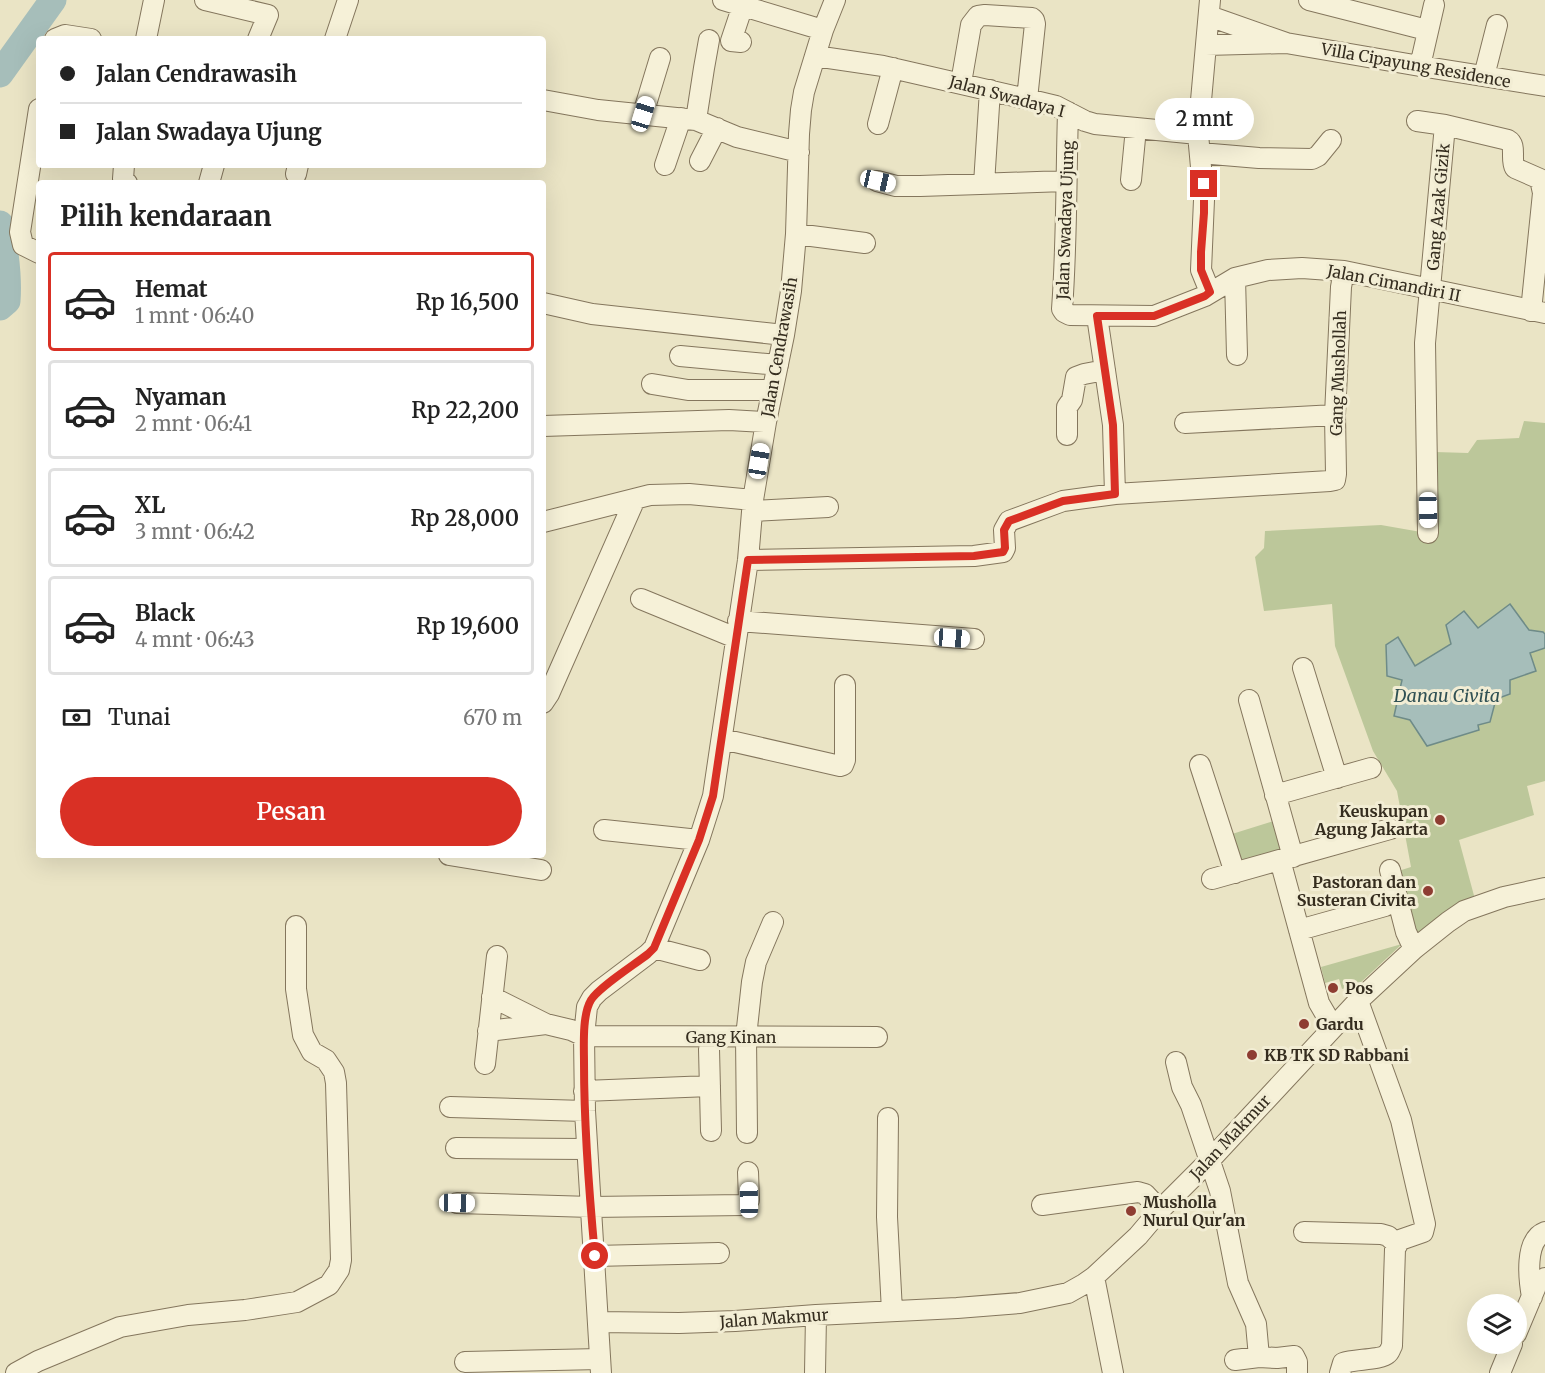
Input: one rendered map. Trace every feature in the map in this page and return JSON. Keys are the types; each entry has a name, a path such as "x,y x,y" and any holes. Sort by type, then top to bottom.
{"street":[{"path":"147,36 154,0"},
{"path":"205,0 273,7 259,36"},
{"path":"336,36 348,0"},
{"path":"723,0 750,4 781,17 823,30"},
{"name":"Jalan Cendrawasih","path":"601,1366 586,1149 584,1036 587,1007 599,991 654,948 699,840 713,796 748,560 765,422 791,291 796,234 801,110 804,92 823,30 835,0"},
{"path":"1309,0 1419,28"},
{"path":"741,42 731,41 750,4"},
{"path":"1420,66 1434,5"},
{"path":"1209,8 1199,144 1204,184 1201,270 1210,292"},
{"name":"Villa Cipayung Residence","path":"1209,8 1233,35"},
{"path":"961,83 971,25 978,16 1032,18 1035,24 1027,99"},
{"path":"1484,76 1497,25"},
{"name":"Villa Cipayung Residence","path":"1206,45 1233,35 1545,86"},
{"path":"665,165 689,119 704,68 709,40"},
{"name":"Jalan Swadaya I","path":"815,56 893,68 961,83 1056,106 1095,124 1136,128 1259,158 1312,159 1318,156 1331,140"},
{"path":"643,114 660,58"},
{"path":"878,124 893,68"},
{"path":"984,184 990,90"},
{"path":"546,101 598,110 689,119 754,142 799,152"},
{"name":"Jalan Swadaya Ujung","path":"1068,112 1065,273 1062,309 1064,312 1070,315 1154,316 1210,292"},
{"path":"1417,121 1445,125 1508,140 1513,145 1512,160 1515,168 1540,179 1543,193 1538,312"},
{"name":"Gang Azak Gizik","path":"1428,533 1425,359 1445,125"},
{"path":"36,128 20,232 23,245 36,252"},
{"path":"700,161 717,128"},
{"path":"1131,180 1136,128"},
{"path":"878,181 896,186 1065,181"},
{"path":"796,234 865,243"},
{"name":"Jalan Cimandiri II","path":"1210,292 1235,278 1268,270 1302,268 1344,271 1538,312"},
{"name":"Gang Mushollah","path":"1115,494 1335,480 1335,415 1341,287 1344,271"},
{"path":"1235,278 1237,355"},
{"path":"546,304 592,314 784,335"},
{"path":"748,560 974,556 1003,552 1005,548 1004,530 1009,521 1063,501 1115,494 1113,425 1097,316"},
{"path":"680,356 778,365"},
{"path":"1068,435 1067,407 1072,400 1076,377 1105,370"},
{"path":"652,384 688,390 772,390"},
{"path":"1185,423 1335,415"},
{"path":"546,426 729,420 765,422"},
{"path":"546,521 650,495 689,494 753,506 828,507"},
{"path":"546,698 635,499"},
{"path":"641,598 737,629 974,639"},
{"path":"1303,668 1337,778"},
{"path":"722,740 843,765 845,760 845,685"},
{"path":"1249,700 1275,795 1299,930 1319,1004 1333,1027"},
{"path":"1200,765 1235,873"},
{"path":"1275,795 1371,768"},
{"path":"1212,879 1390,829"},
{"path":"604,830 699,840"},
{"path":"467,858 541,870"},
{"path":"1390,870 1406,932 1414,950"},
{"name":"Jalan Makmur","path":"598,1322 735,1321 957,1308 1020,1303 1068,1293 1094,1277 1138,1236 1358,1000 1414,950 1464,911 1504,897 1545,888"},
{"path":"1299,930 1385,906"},
{"path":"747,1133 746,1037 752,982 756,962 773,922"},
{"path":"16,1373 38,1361 120,1327 188,1315 297,1302 329,1285 334,1278 341,1260 336,1083 334,1072 326,1060 312,1052 303,1035 296,989 296,926"},
{"path":"654,948 700,960"},
{"path":"485,1064 497,956"},
{"path":"492,998 546,1024"},
{"path":"1340,1373 1343,1363 1350,1360 1383,1357 1389,1353 1392,1346 1395,1249 1400,1240 1422,1232 1425,1224 1401,1120 1358,1000"},
{"path":"489,1031 546,1024"},
{"name":"Gang Kinan","path":"546,1024 571,1030 584,1036 878,1037"},
{"path":"709,1049 711,1131"},
{"path":"1176,1062 1182,1087 1191,1105 1223,1203 1238,1283 1256,1324 1259,1357"},
{"path":"584,1091 710,1086"},
{"path":"450,1107 585,1111"},
{"path":"888,1118 887,1217 892,1311"},
{"path":"456,1148 586,1149"},
{"path":"457,1203 591,1207 744,1204 749,1200 748,1172"},
{"path":"1042,1205 1138,1192 1145,1194 1160,1210"},
{"path":"1304,1232 1381,1234 1388,1236 1397,1244"},
{"path":"1532,1297 1529,1279 1530,1256 1539,1234 1545,1232"},
{"path":"595,1256 720,1253"},
{"path":"1094,1277 1113,1373"},
{"path":"1527,1309 1537,1284 1545,1278"},
{"path":"815,1373 816,1315"},
{"path":"1500,1373 1508,1354"},
{"path":"1235,1359 1294,1356 1297,1362 1297,1373"},
{"path":"465,1362 601,1366"}],"green space":[{"path":"1524,421 1545,423 1545,781 1527,786 1534,815 1459,840 1476,903 1412,944 1392,873 1411,867 1397,791 1373,751 1335,646 1332,604 1264,611 1255,557 1264,548 1265,531 1381,525 1421,532 1422,542 1434,542 1435,452 1468,453 1477,440 1519,438"},
{"path":"1274,821 1283,850 1241,863 1232,834"},
{"path":"1402,944 1359,984 1342,989 1339,979 1325,983 1321,967"}],"water":[{"name":"Danau Civita","path":"1510,604 1529,630 1545,634 1545,648 1530,653 1536,671 1510,680 1510,694 1496,699 1490,722 1478,725 1479,730 1427,746 1410,720 1394,716 1402,680 1387,676 1386,645 1398,637 1415,666 1451,644 1446,625 1464,611 1478,628"}],"waterway":[{"path":"0,74 53,0"},
{"path":"0,224 6,262 7,291 7,301 0,307"}],"place":[{"name":"Keuskupan Agung Jakarta","path":"1440,820"},
{"name":"Pastoran dan Susteran Civita","path":"1428,891"},
{"name":"Pos","path":"1333,988"},
{"name":"Gardu","path":"1304,1024"},
{"name":"KB TK SD Rabbani","path":"1252,1055"},
{"name":"Musholla Nurul Qur'an","path":"1131,1211"}],"route":[{"path":"595,1256 586,1149 584,1036 587,1007 599,991 654,948 699,840 713,796 748,560 974,556 1003,552 1005,548 1004,530 1009,521 1063,501 1115,494 1113,425 1097,316 1154,316 1210,292 1201,270 1204,184"}]}
